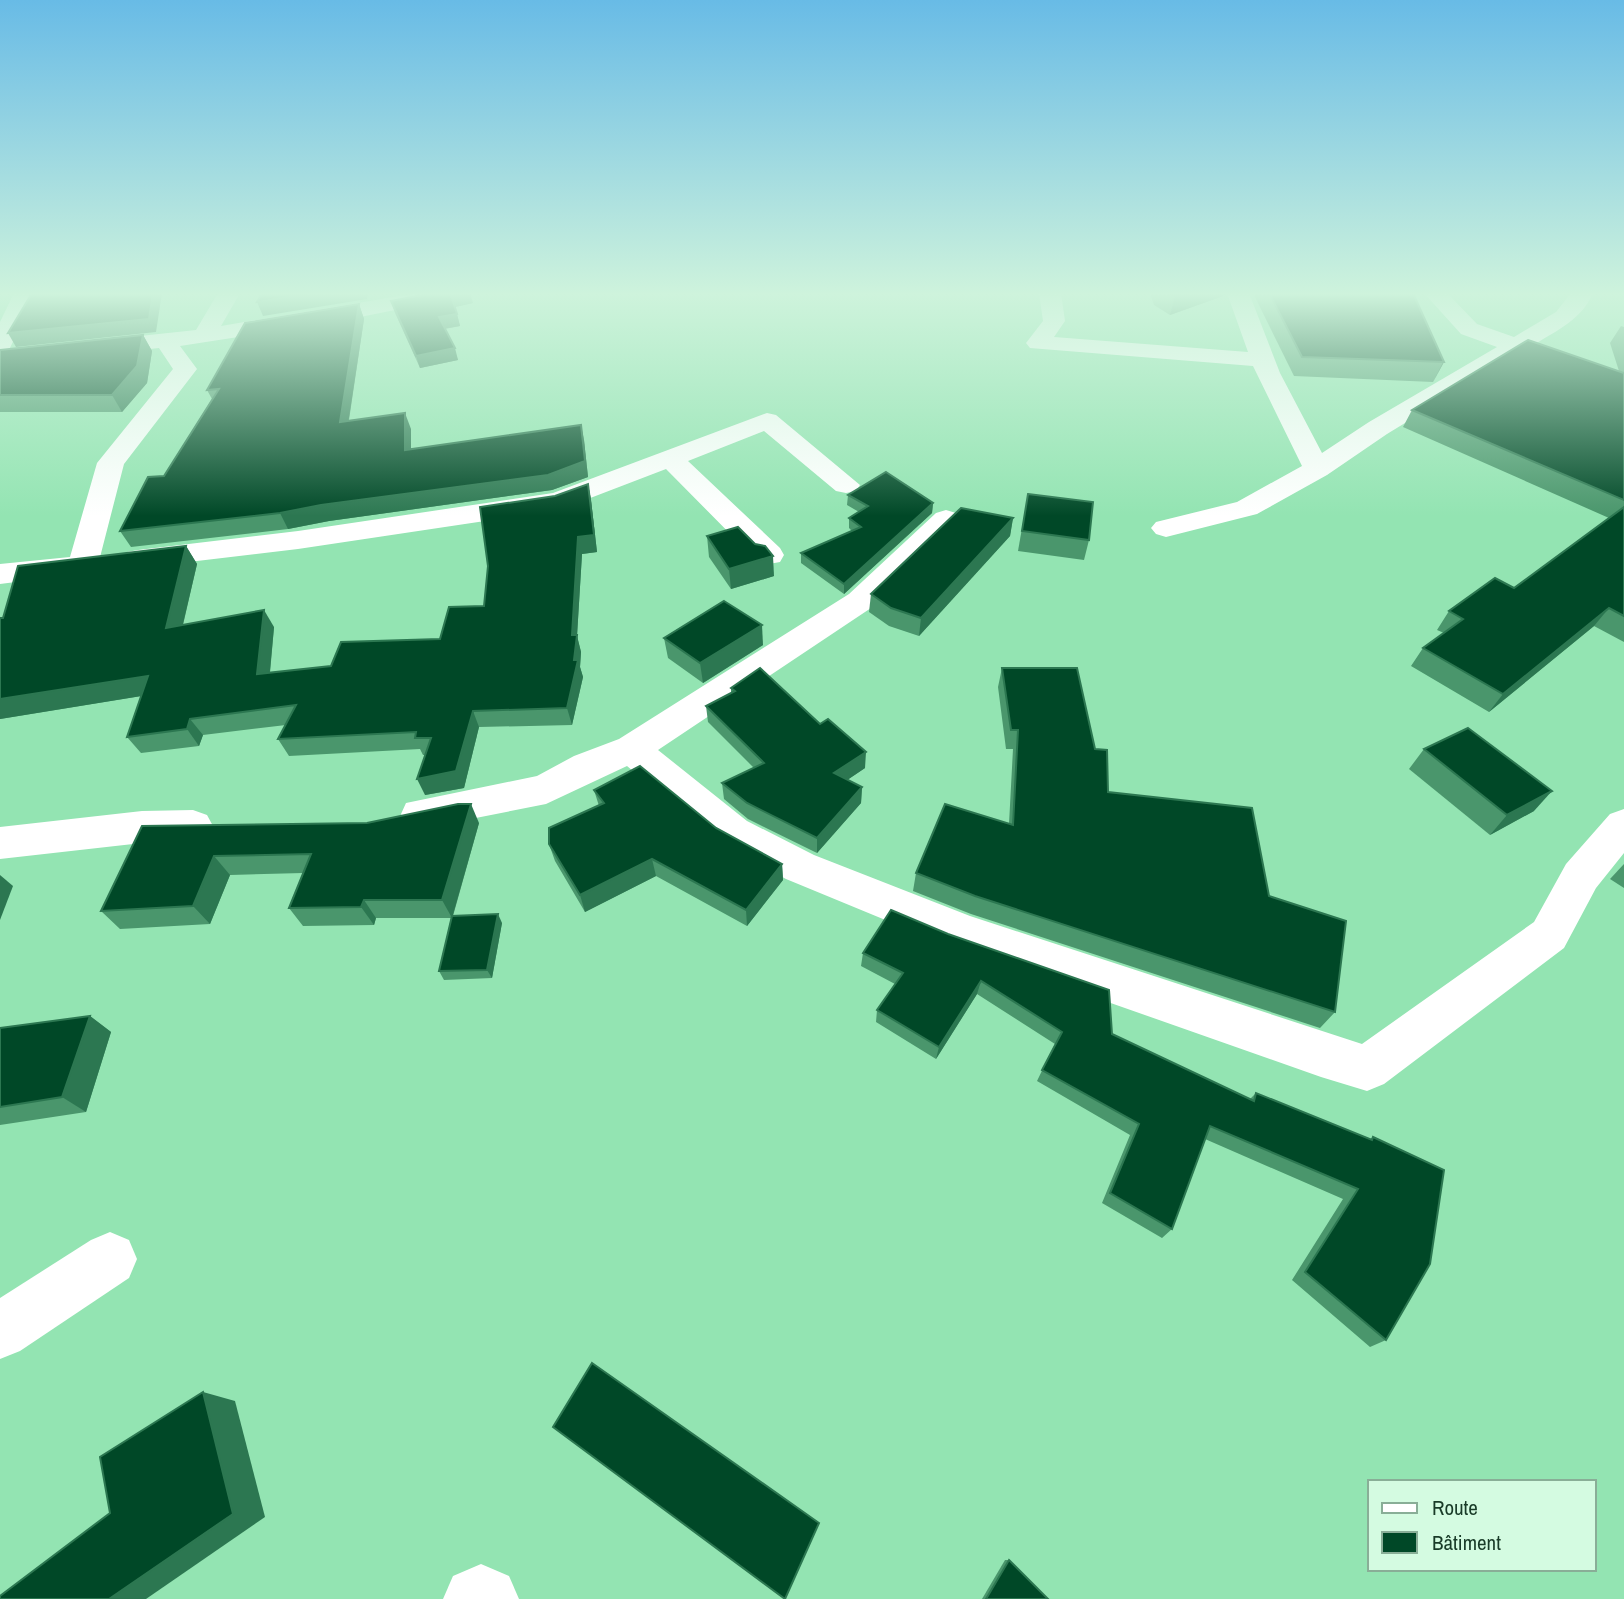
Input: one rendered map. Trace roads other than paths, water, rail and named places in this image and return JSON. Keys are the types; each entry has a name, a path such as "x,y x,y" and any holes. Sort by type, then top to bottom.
{"street":[{"path":"83,565 111,463 184,368"},
{"path":"1267,368 1317,469"},
{"path":"1166,528 1247,508 1317,469 1378,428 1478,368"},
{"path":"1578,368 1624,384"},
{"path":"0,574 311,538 559,501 767,421 846,485"},
{"path":"671,458 769,555"},
{"path":"390,820 546,789 587,766 632,749 860,601 947,519"},
{"path":"632,749 733,832 800,867 961,932 1321,1055 1367,1068 1549,935 1581,876 1624,825"},
{"path":"0,843 142,827 225,825"},
{"path":"0,1331 110,1259"},
{"path":"476,1599 481,1596 486,1599"}]}
